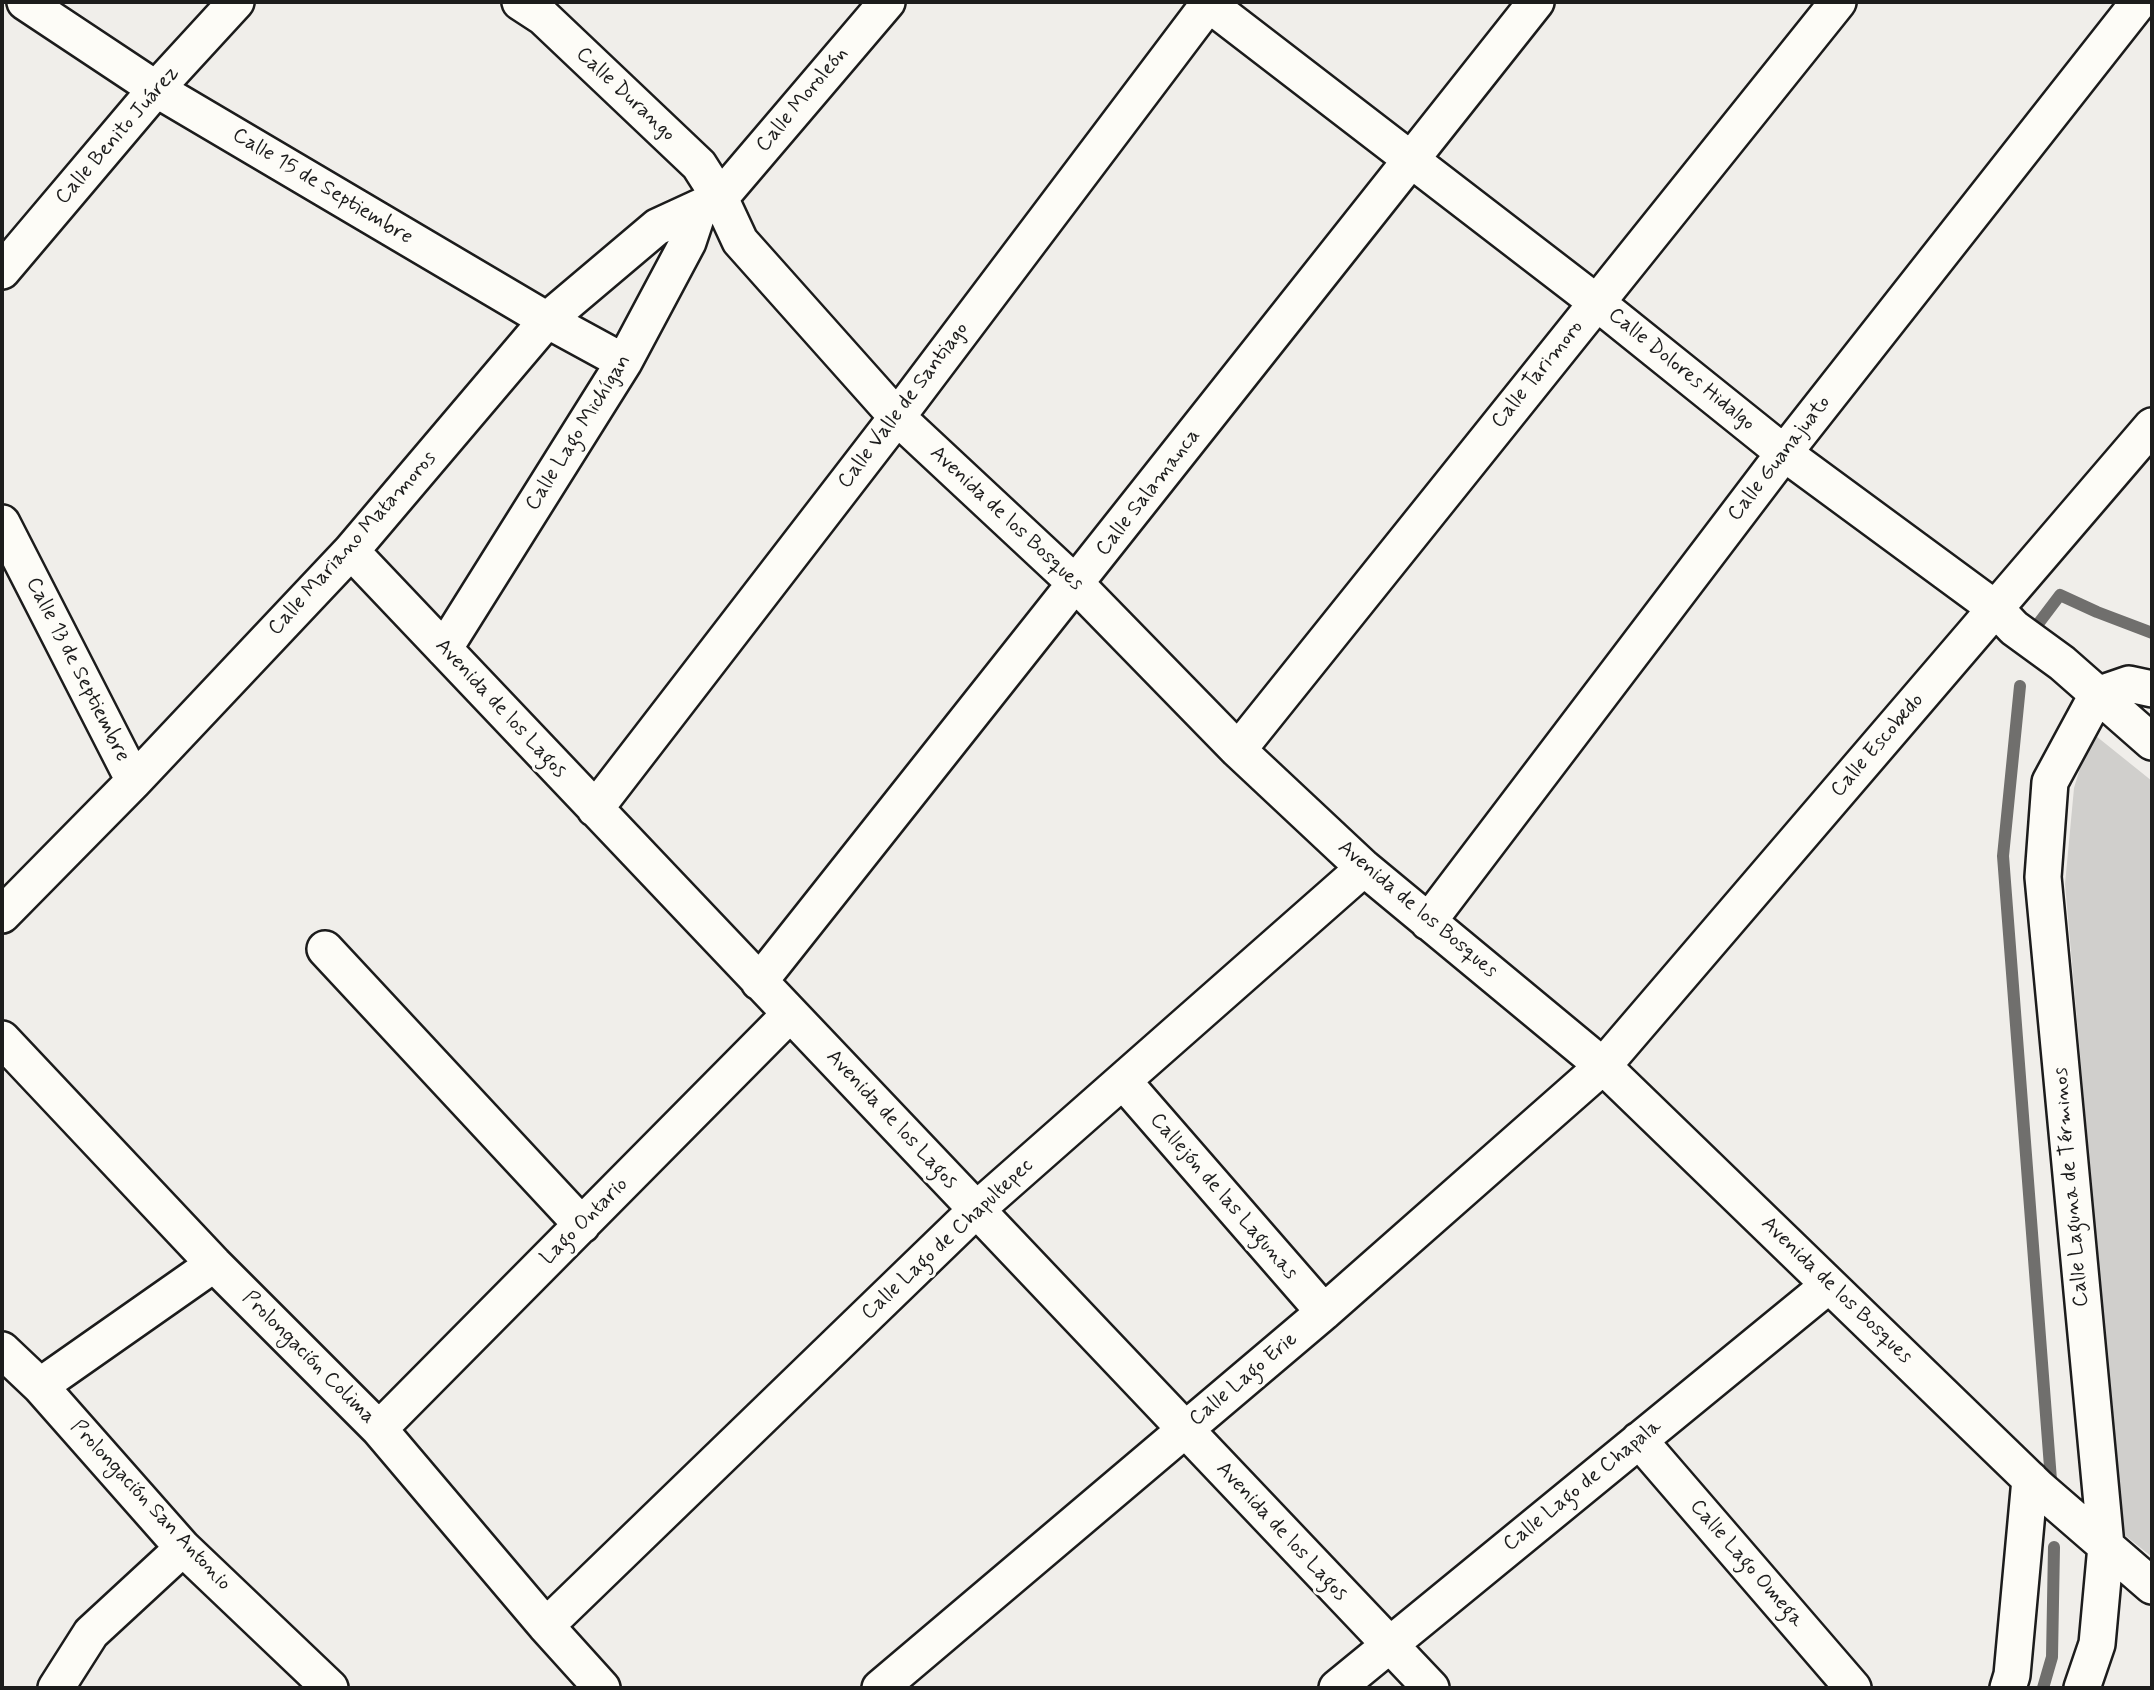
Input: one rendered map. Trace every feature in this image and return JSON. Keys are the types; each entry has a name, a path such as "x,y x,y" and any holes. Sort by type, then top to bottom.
{"street":[{"name":"Calle 15 de Septiembre","path":"25,2 156,89 547,320 624,362"},
{"name":"Calle Benito Juárez","path":"2,271 156,89 236,2"},
{"name":"Calle Moroleón","path":"710,203 887,2"},
{"name":"Calle Dolores Hidalgo","path":"1208,2 1410,161 1596,302 1784,453 1996,609 2014,628 2062,663 2152,742"},
{"name":"Calle Valle de Santiago","path":"595,808 897,417 1208,2"},
{"name":"Calle Salamanca","path":"759,982 1536,2"},
{"name":"Calle Tarimoro","path":"1238,750 1838,2"},
{"name":"Calle Guanajuato","path":"1428,922 1784,453 2139,2"},
{"name":"Calle Durango","path":"539,7 699,165 710,203"},
{"name":"Calle Mariano Matamoros","path":"2,915 134,781 351,551 547,320 657,227 710,203"},
{"name":"Calle Lago Michígan","path":"444,649 624,362 710,203"},
{"name":"Avenida de los Bosques","path":"710,203 740,241 897,417 1076,584 1238,750 1364,868 1603,1066 2030,1479 2152,1586"},
{"name":"Calle Escobedo","path":"1603,1066 2152,426"},
{"name":"Calle 13 de Septiembre","path":"2,523 134,781"},
{"name":"Avenida de los Lagos","path":"351,551 1430,1688"},
{"path":"2097,695 2129,684 2152,689"},
{"name":"Calle Laguna de Términos","path":"2082,1688 2097,1644 2106,1546 2043,877 2050,782 2097,695"},
{"name":"Calle Lago de Chapultepec","path":"546,1626 976,1210 1364,868"},
{"path":"325,949 582,1225"},
{"name":"Lago Ontario","path":"379,1429 790,1014"},
{"name":"Prolongación Colima","path":"2,1040 214,1264 379,1429 602,1688"},
{"name":"Calle Lago Erie","path":"880,1688 1324,1312 1603,1066"},
{"name":"Callejón de las Lagunas","path":"1122,1081 1324,1312"},
{"path":"40,1386 214,1264"},
{"name":"Calle Lago de Chapala","path":"1337,1688 1829,1285"},
{"name":"Prolongación San Antonio","path":"2,1350 40,1386 183,1548 330,1688"},
{"name":"Calle Lago Omega","path":"1639,1440 1853,1688"},
{"path":"2008,1688 2012,1675 2030,1479"},
{"path":"56,1688 91,1633 183,1548"}],"shaded area":[{"path":"2091,732 2152,781 2152,1557 2122,1533 2065,884 2074,788"}],"waterway":[{"path":"2035,628 2060,595 2152,633"},
{"path":"2020,686 2003,856 2051,1480"},
{"path":"2043,1688 2052,1657 2054,1547"}]}
